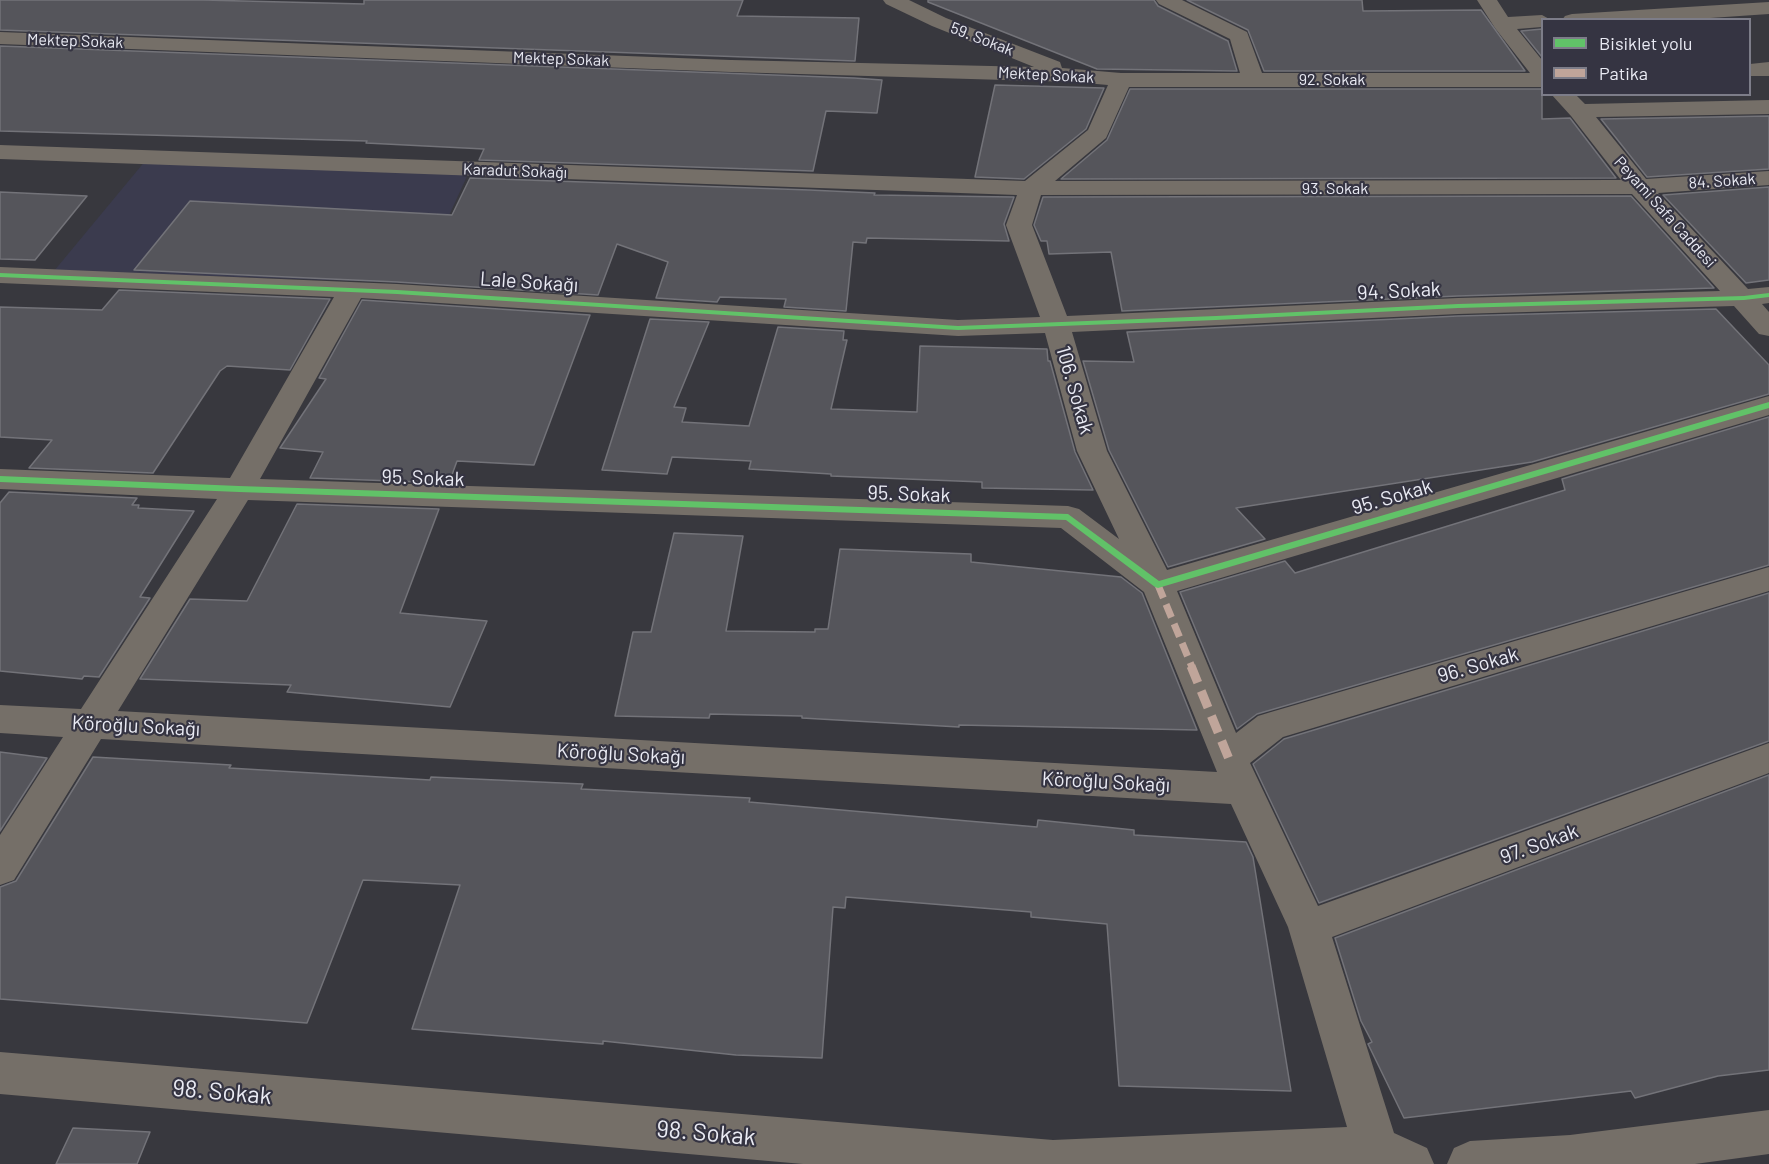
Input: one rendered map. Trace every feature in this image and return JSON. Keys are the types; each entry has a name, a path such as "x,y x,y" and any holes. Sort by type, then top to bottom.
{"street":[{"name":"59. Sokak","path":"893,0 939,22 1073,75"},
{"path":"1166,0 1240,36 1253,80"},
{"path":"1487,0 1502,24 1541,73"},
{"path":"1605,18 1769,8"},
{"path":"1502,24 1541,21"},
{"name":"Mektep Sokak","path":"0,38 731,66 1073,75 1121,80"},
{"path":"1751,70 1769,69"},
{"path":"1031,188 1098,133 1121,80"},
{"name":"92. Sokak","path":"1121,80 1541,80"},
{"path":"1571,103 1769,107"},
{"name":"Peyami Safa Caddesi","path":"1571,103 1639,187 1756,296 1769,327"},
{"name":"Karadut Sokağı","path":"0,152 1031,188"},
{"name":"84. Sokak","path":"1639,187 1769,178"},
{"name":"93. Sokak","path":"1031,188 1639,187"},
{"name":"106. Sokak","path":"1031,188 1019,225 1056,323 1092,451 1158,585 1235,774 1308,927 1393,1156"},
{"name":"Lale Sokağı","path":"0,275 352,290 958,328 1056,323"},
{"path":"0,868 93,724 238,489 352,290"},
{"name":"94. Sokak","path":"1056,323 1756,296"},
{"name":"95. Sokak","path":"0,479 1068,517 1158,585 1769,405"},
{"name":"96. Sokak","path":"1235,774 1271,726 1769,579"},
{"name":"Köroğlu Sokağı","path":"0,719 1235,774"},
{"name":"97. Sokak","path":"1308,927 1357,912 1769,758"},
{"name":"98. Sokak","path":"0,1073 1053,1163 1393,1156"},
{"path":"1470,1164 1570,1158 1769,1132"}],"shaded area":[{"path":"146,160 468,174 418,283 54,271"}],"building":[{"path":"0,0 203,0 364,4 364,0 743,0 737,16 859,18 855,61 0,30"},
{"path":"928,0 1154,0 1158,6 1228,41 1237,71 1097,69 928,2"},
{"path":"1187,0 1362,0 1363,11 1481,10 1525,71 1264,71 1248,30"},
{"path":"1541,29 1541,56 1521,31"},
{"path":"0,46 882,80 877,113 826,111 813,171 479,160 484,149 366,143 367,141 0,131"},
{"path":"995,85 1104,88 1086,129 1024,179 975,177"},
{"path":"1130,89 1541,89 1542,119 1570,118 1616,178 1061,179 1107,140"},
{"path":"1769,116 1769,169 1647,177 1601,119"},
{"path":"470,178 809,190 875,193 874,195 1014,197 1004,224 1009,241 867,238 866,243 853,242 846,311 784,307 786,299 720,297 717,302 656,298 668,262 617,244 598,295 397,282 134,270 190,201 452,215"},
{"path":"1769,187 1769,280 1746,283 1663,195"},
{"path":"0,192 87,196 35,260 0,259"},
{"path":"1631,196 1714,288 1458,296 1122,311 1111,252 1049,254 1047,241 1041,241 1034,225 1043,197"},
{"path":"119,290 330,299 290,370 227,366 220,371 153,473 29,468 52,440 0,437 0,307 102,310"},
{"path":"362,300 590,315 534,465 457,461 449,483 310,478 323,452 280,448 326,379 319,378"},
{"path":"1716,309 1769,365 1769,394 1532,462 1236,508 1265,539 1168,567 1109,450 1083,361 1134,362 1127,332 1458,316"},
{"path":"650,319 709,322 674,407 686,408 682,422 749,426 778,327 844,331 843,340 847,340 831,409 917,412 920,346 1047,349 1048,361 1050,361 1075,452 1093,490 982,488 982,482 831,476 831,474 749,469 751,461 672,457 667,474 602,470"},
{"path":"1769,417 1769,565 1257,714 1237,729 1180,592 1285,561 1295,573 1565,490 1562,479"},
{"path":"9,492 137,498 132,505 139,505 138,508 194,511 140,597 150,598 99,677 84,676 82,679 0,671 0,503"},
{"path":"297,504 439,509 400,613 487,621 450,707 287,692 291,685 140,679 190,599 247,601"},
{"path":"674,533 743,536 726,631 815,632 815,629 828,629 840,549 971,554 971,562 1121,577 1142,593 1197,730 959,725 959,727 802,718 802,716 710,714 709,718 615,716 633,632 651,632"},
{"path":"1769,593 1769,741 1319,903 1253,764 1284,739"},
{"path":"0,752 47,758 0,831"},
{"path":"93,757 430,780 431,777 583,784 581,789 750,798 749,802 1037,827 1038,820 1134,830 1134,835 1246,842 1253,857 1291,1091 1119,1086 1107,924 1031,917 1031,912 846,897 845,908 833,907 822,1058 736,1055 603,1041 603,1044 412,1029 460,885 363,880 307,1023 0,999 0,887 16,881"},
{"path":"1769,775 1769,1070 1718,1076 1635,1098 1631,1091 1404,1118 1368,1044 1372,1042 1361,1021 1335,938"},
{"path":"73,1128 150,1132 137,1164 56,1164"}],"marked path":[{"path":"1158,585 1229,759"}],"cycle path":[{"path":"0,275 397,292 958,328 1458,306 1744,298 1769,295"},
{"path":"0,479 1068,517 1158,585 1769,405"}]}
